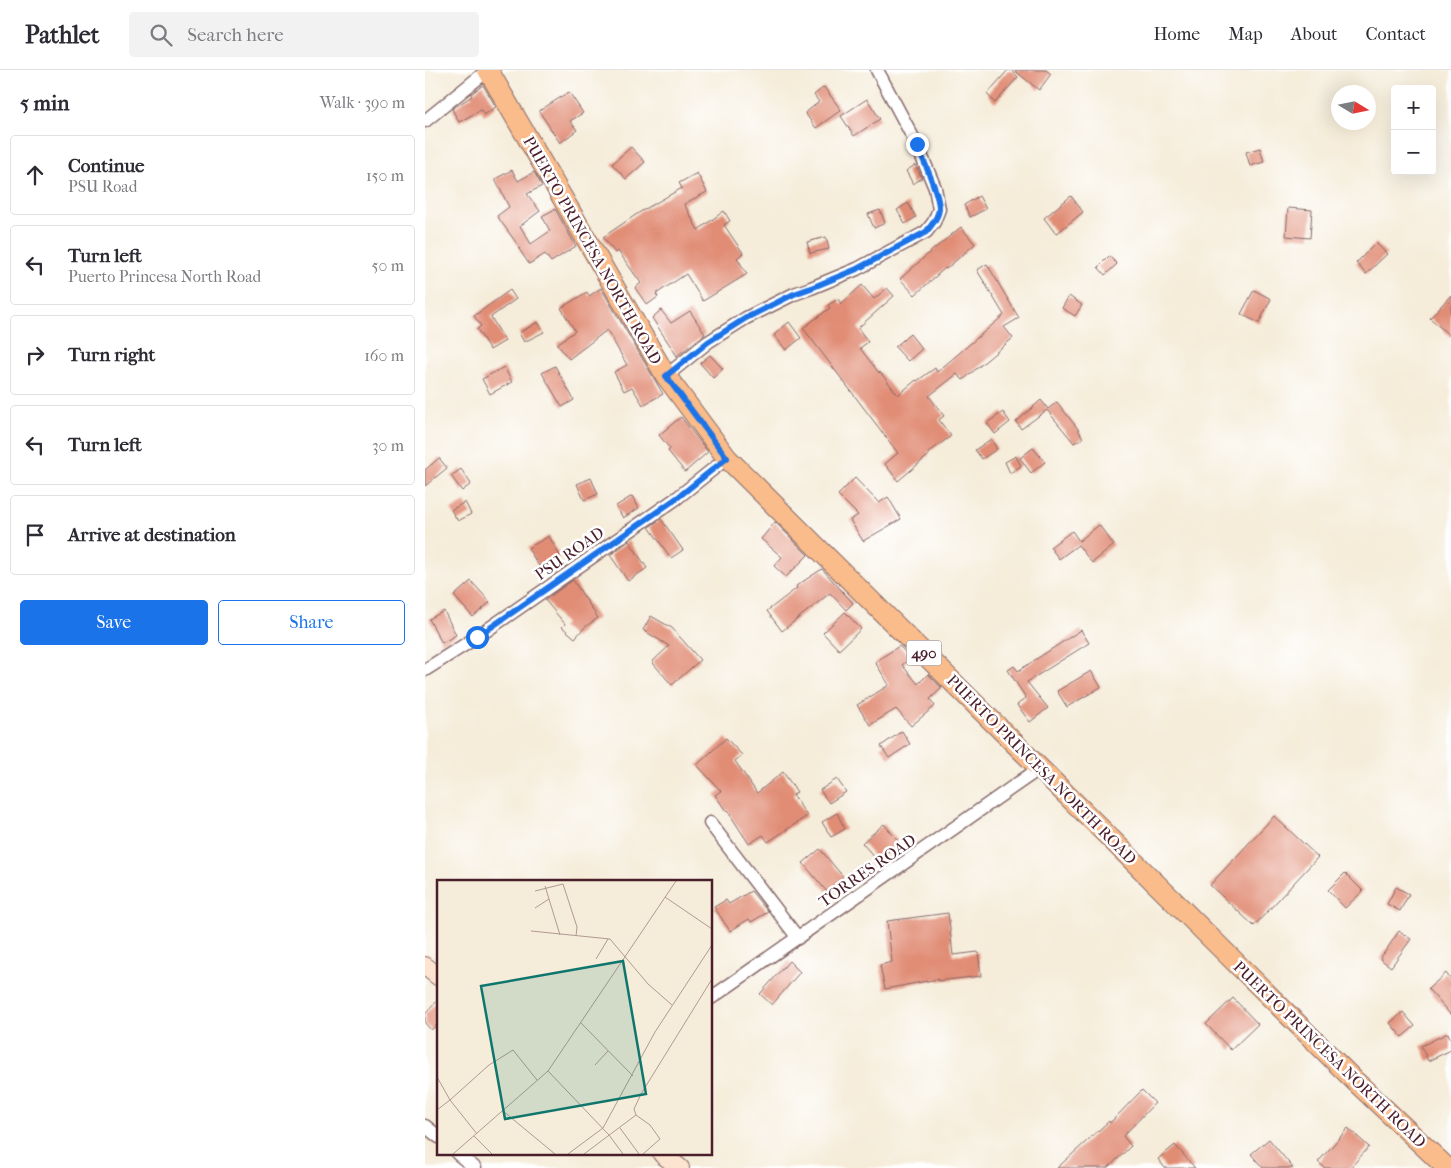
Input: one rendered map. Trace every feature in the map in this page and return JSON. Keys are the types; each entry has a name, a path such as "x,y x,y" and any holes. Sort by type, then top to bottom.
{"main road":[{"name":"PUERTO PRINCESA NORTH ROAD","path":"488,70 666,376 727,458 1356,1082 1447,1168"}],"street":[{"path":"425,121 488,70"},
{"path":"666,376 708,342 746,318 794,294 857,269 926,232 934,222 939,209 935,188 917,144 877,70"},
{"name":"PSU ROAD","path":"425,670 477,637 677,498 727,458"},
{"name":"TORRES ROAD","path":"713,997 1040,768"},
{"path":"710,823 799,938"},
{"path":"425,966 437,975"},
{"path":"425,1126 437,1135"},
{"path":"461,1156 475,1168"},
{"path":"665,1156 680,1168"}],"building":[{"path":"1008,70 1011,70 1018,77 995,103 987,94"},
{"path":"1014,70 1046,70 1051,74 1039,90"},
{"path":"483,85 496,107 484,115 481,110 459,122 452,109 472,96 471,94"},
{"path":"824,87 841,110 816,128 805,113 819,102 814,95"},
{"path":"569,92 583,113 570,121 577,130 560,143 539,111"},
{"path":"867,99 880,119 854,136 841,116"},
{"path":"631,147 645,162 626,179 612,164"},
{"path":"1260,148 1264,162 1250,166 1246,152"},
{"path":"915,165 922,178 913,184 906,171"},
{"path":"512,170 518,181 534,172 542,186 527,194 540,211 520,226 531,244 550,231 542,216 555,209 576,246 551,262 545,254 529,264 497,216 509,207 495,179"},
{"path":"697,173 707,192 684,204 698,230 724,211 730,221 724,225 743,253 737,258 747,274 703,301 686,274 656,294 658,297 647,305 635,288 641,283 618,251 615,253 603,237 640,212 682,188 679,183"},
{"path":"979,196 986,209 970,217 964,205"},
{"path":"1071,196 1083,212 1056,234 1044,218"},
{"path":"908,203 916,217 905,224 897,210"},
{"path":"1288,208 1312,210 1310,238 1286,236"},
{"path":"880,210 885,223 874,228 868,214"},
{"path":"961,227 975,244 915,295 900,279"},
{"path":"826,237 829,249 810,253 807,242"},
{"path":"1376,243 1387,254 1366,274 1356,263"},
{"path":"1109,256 1117,264 1105,275 1098,267"},
{"path":"987,264 1019,318 1004,327 1013,338 963,380 957,374 929,396 944,416 939,420 951,436 928,453 929,455 898,481 885,464 898,453 803,328 830,308 828,305 838,299 841,304 862,285 874,299 887,288 894,296 858,328 868,342 860,348 898,395 916,380 935,368 937,372 1004,315 977,270"},
{"path":"601,288 663,394 643,405 632,387 624,391 614,372 627,365 607,330 569,359 557,344 575,331 561,308 587,292 589,296"},
{"path":"510,290 516,299 491,317 505,341 490,350 477,329 481,326 474,316"},
{"path":"1254,290 1271,299 1259,323 1241,314"},
{"path":"1451,295 1451,337 1430,318"},
{"path":"1069,296 1082,305 1075,316 1062,308"},
{"path":"661,310 671,323 690,311 705,334 677,356 652,318"},
{"path":"538,322 544,332 524,342 519,333"},
{"path":"789,322 801,338 786,350 774,335"},
{"path":"910,334 922,349 908,361 895,347"},
{"path":"710,355 723,369 713,378 700,363"},
{"path":"555,366 574,400 562,407 542,373"},
{"path":"504,367 512,382 490,394 482,379"},
{"path":"1041,400 1048,409 1057,402 1083,438 1074,443 1047,410 1021,429 1016,422"},
{"path":"1003,412 1010,422 995,434 987,423"},
{"path":"681,417 708,452 685,472 668,451 670,449 659,435"},
{"path":"991,439 997,449 982,459 975,450"},
{"path":"1033,448 1045,462 1031,473 1020,458"},
{"path":"1016,456 1021,466 1010,473 1005,462"},
{"path":"439,458 447,468 425,486 425,470"},
{"path":"461,469 471,484 462,491 451,476"},
{"path":"591,478 598,494 584,500 577,484"},
{"path":"855,478 879,503 888,497 901,519 863,541 850,520 858,515 838,495"},
{"path":"632,496 639,508 623,518 616,506"},
{"path":"465,502 471,514 458,521 451,510"},
{"path":"661,519 683,550 671,558 649,527"},
{"path":"775,522 808,555 786,577 774,566 782,557 761,539"},
{"path":"1099,525 1114,545 1092,563 1078,545 1059,559 1050,547 1072,531 1079,541"},
{"path":"549,536 560,556 540,568 528,548"},
{"path":"629,541 647,568 628,581 610,555"},
{"path":"822,569 853,603 846,610 830,593 782,631 767,611 797,588 796,586"},
{"path":"573,580 598,618 585,627 575,638 562,627 565,624 545,600"},
{"path":"471,581 490,602 473,617 454,596"},
{"path":"444,611 456,635 442,643 429,619"},
{"path":"845,612 861,629 839,650 823,633"},
{"path":"651,616 672,628 700,660 672,685 652,662 669,646 643,630"},
{"path":"1081,630 1089,643 1027,682 1048,708 1030,722 1017,705 1026,698 1008,670 1014,666 1018,671"},
{"path":"899,646 911,658 902,665 918,684 928,674 942,688 930,699 935,706 911,726 896,709 870,725 857,705 889,685 875,662"},
{"path":"1091,671 1101,687 1067,707 1057,691"},
{"path":"902,731 910,744 889,758 881,746"},
{"path":"726,738 742,755 735,761 757,793 783,772 797,792 793,795 807,816 768,842 763,835 749,844 715,795 721,791 697,765"},
{"path":"837,779 846,792 829,803 820,790"},
{"path":"837,813 845,829 831,837 822,822"},
{"path":"1274,816 1318,857 1254,926 1210,885"},
{"path":"884,824 899,842 878,861 862,843"},
{"path":"820,849 845,879 828,893 803,863"},
{"path":"1345,873 1363,891 1345,908 1328,890"},
{"path":"1396,887 1409,894 1400,911 1387,904"},
{"path":"751,891 768,912 751,922 749,919 730,931 714,907 726,900 729,904"},
{"path":"948,913 953,955 978,952 981,976 938,981 938,979 885,989 880,965 892,962 887,921"},
{"path":"1399,931 1411,939 1391,967 1380,959"},
{"path":"789,961 800,972 772,1005 760,994"},
{"path":"1446,973 1451,980 1451,1015 1428,989"},
{"path":"1233,998 1258,1024 1231,1050 1206,1024"},
{"path":"437,1001 437,1025 431,1030 425,1023 425,1014"},
{"path":"1403,1012 1415,1026 1402,1037 1390,1023"},
{"path":"1448,1033 1451,1040 1451,1050 1428,1061 1421,1046"},
{"path":"1142,1090 1155,1103 1123,1136 1131,1146 1108,1168 1057,1168 1109,1121 1110,1123"},
{"path":"1348,1128 1369,1147 1350,1168 1325,1168 1318,1162"},
{"path":"1269,1139 1293,1168 1263,1168 1251,1154"},
{"path":"1175,1145 1195,1168 1165,1168 1158,1159"}],"route":[{"path":"477,637 677,498 727,458 666,376 708,342 746,318 794,294 857,269 926,232 934,222 939,209 935,188 917,144"}]}
